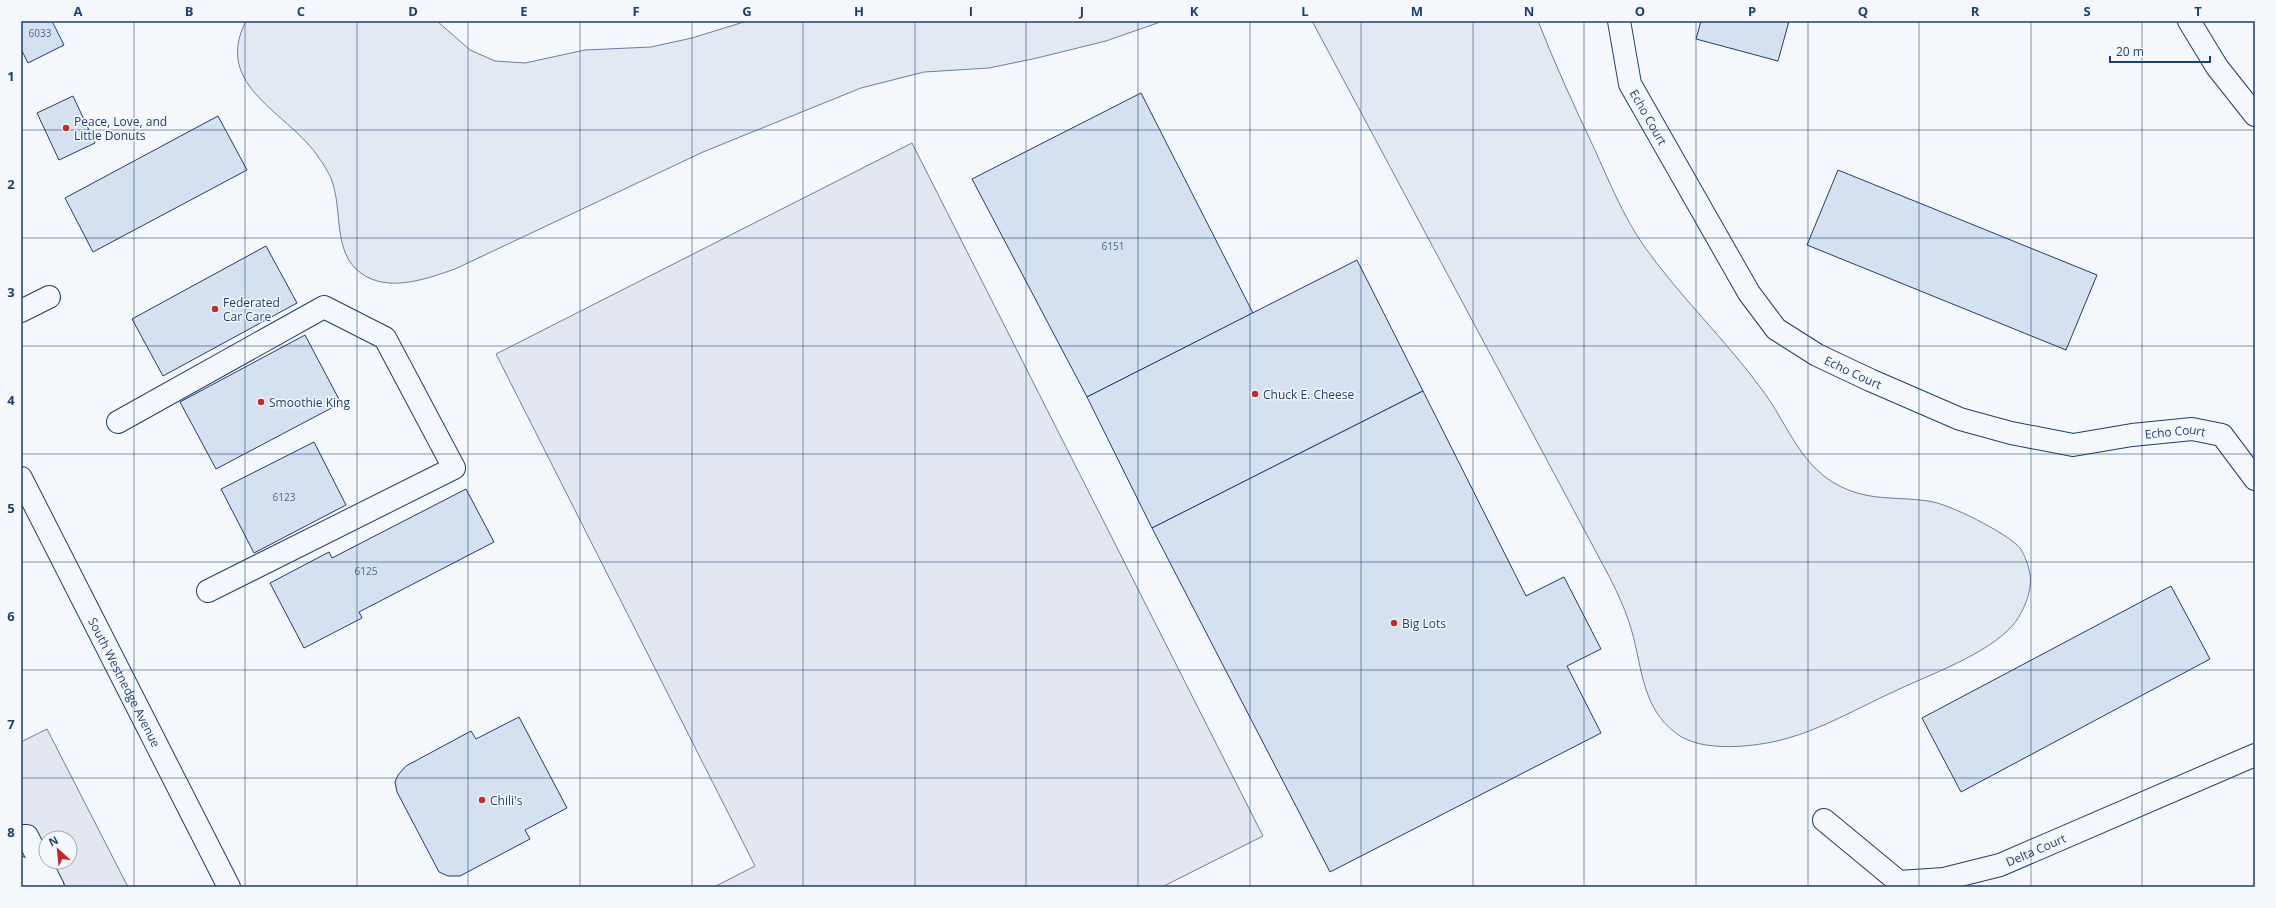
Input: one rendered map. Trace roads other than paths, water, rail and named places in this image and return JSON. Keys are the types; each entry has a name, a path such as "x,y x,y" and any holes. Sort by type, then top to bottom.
{"street":[{"name":"Echo Court","path":"1619,21 1630,84 1749,293 1776,329 1817,355 1870,380 1960,419 2011,433 2073,445 2132,434 2192,429 2222,436 2255,479"},
{"path":"2189,21 2217,67 2255,115"},
{"path":"21,311 49,297"},
{"path":"118,422 324,307 385,338 454,468 208,591"},
{"name":"South Westnedge Avenue","path":"21,478 229,887"},
{"name":"Delta Court","path":"1824,820 1899,882 1944,879 2000,865 2255,755"},
{"path":"21,836 27,836 53,887"},
{"path":"21,868 31,887"}],"place":[{"name":"Peace, Love, and Little Donuts","path":"66,128"},
{"name":"Federated Car Care","path":"215,309"},
{"name":"Chuck E. Cheese","path":"1255,394"},
{"name":"Smoothie King","path":"261,402"},
{"name":"Big Lots","path":"1394,623"},
{"name":"Chili's","path":"482,800"}]}
